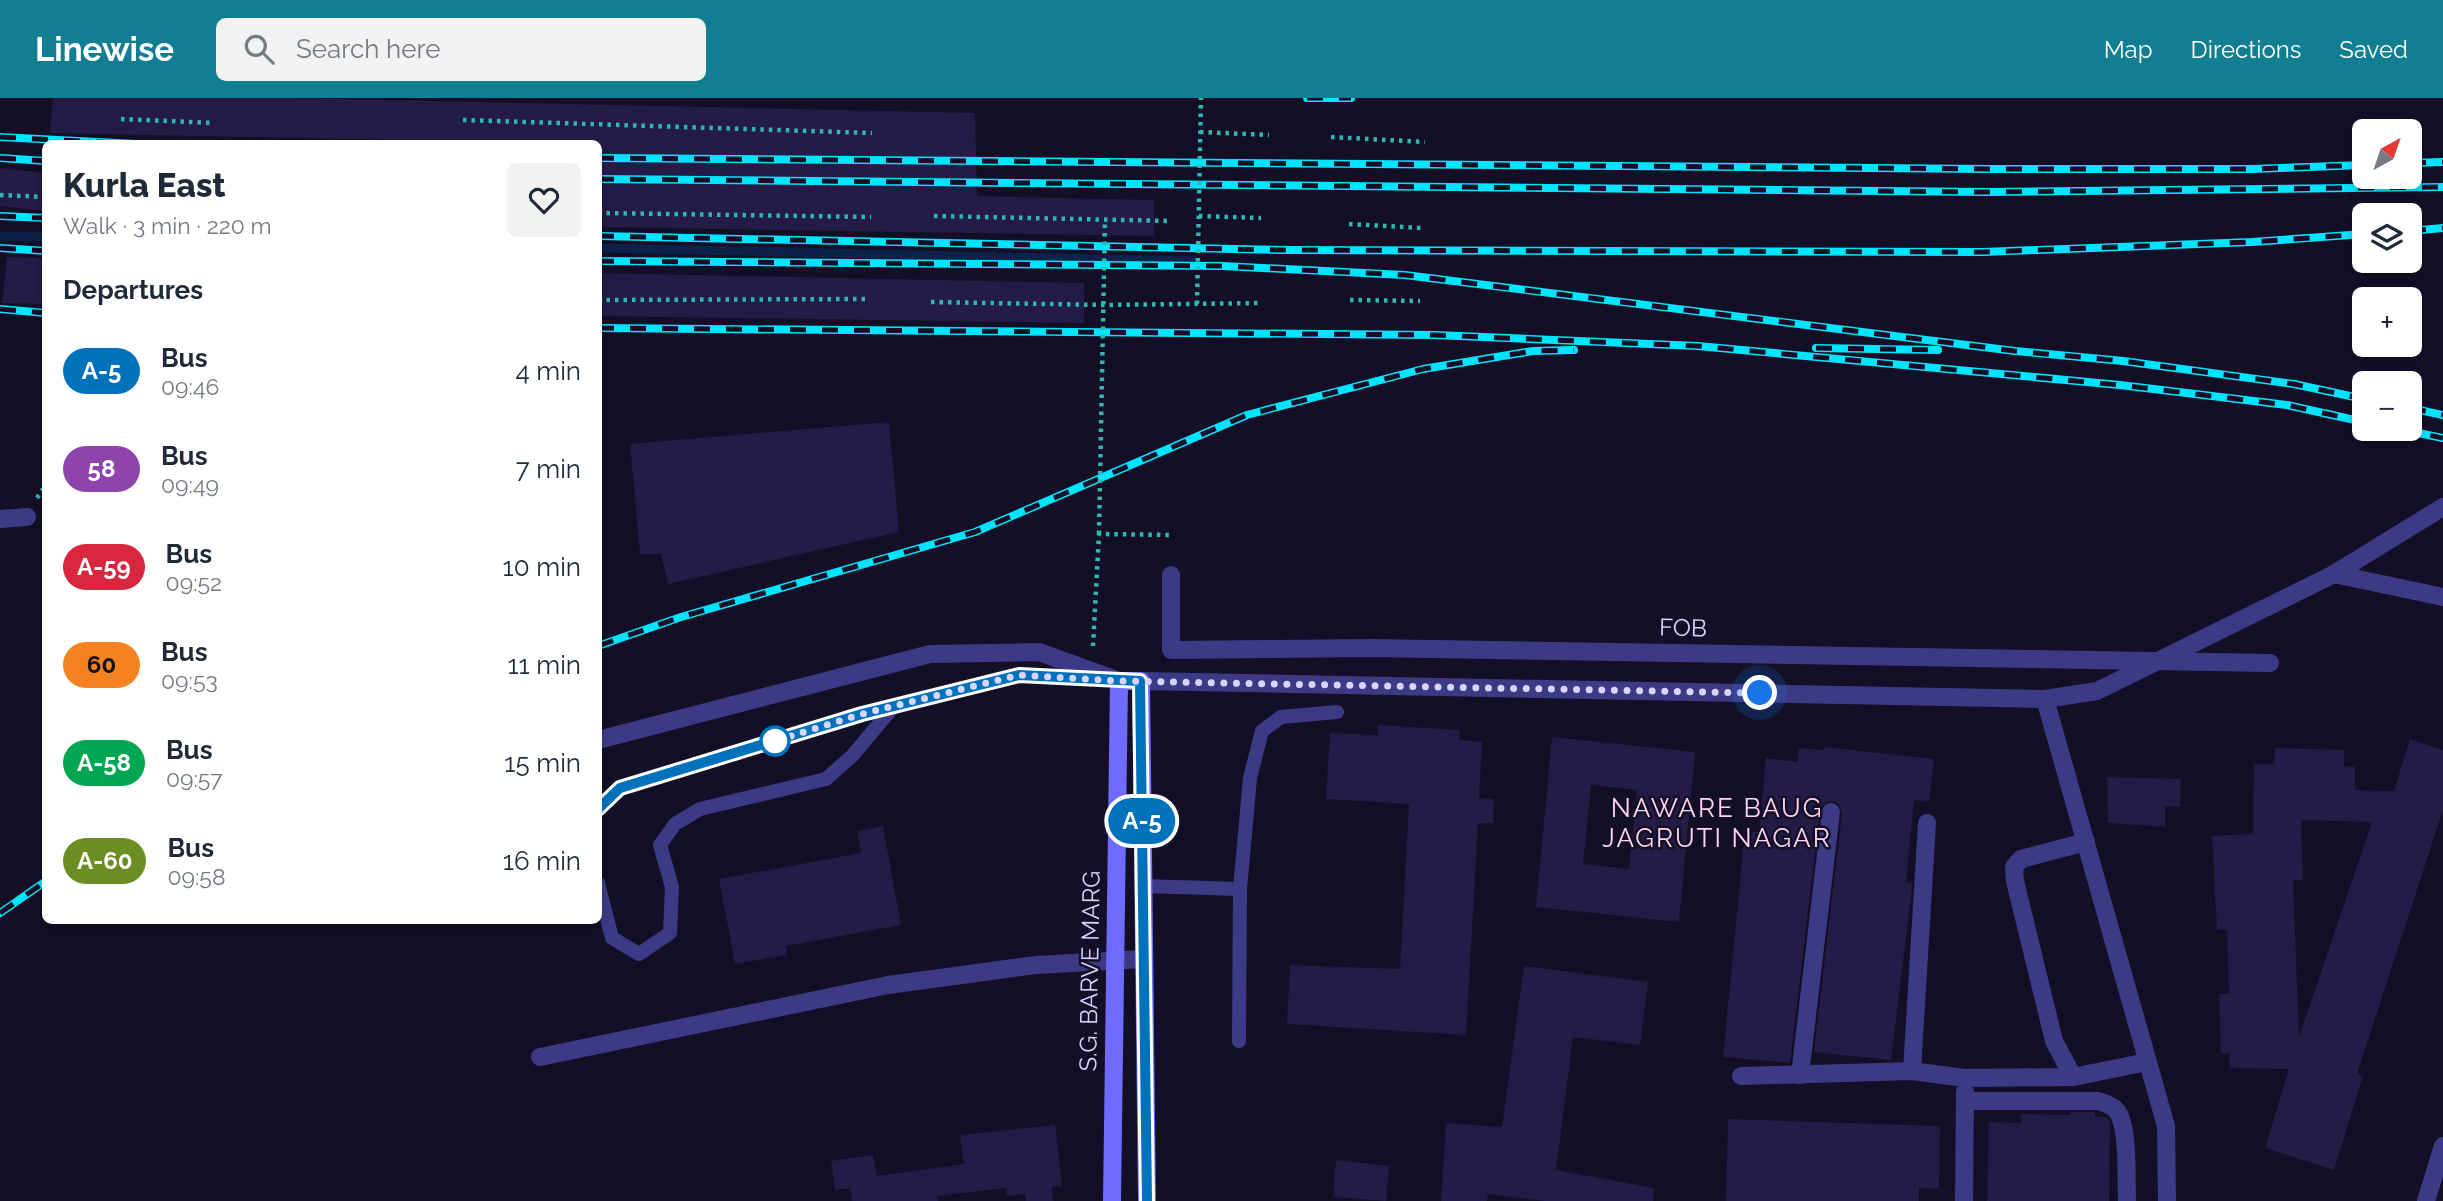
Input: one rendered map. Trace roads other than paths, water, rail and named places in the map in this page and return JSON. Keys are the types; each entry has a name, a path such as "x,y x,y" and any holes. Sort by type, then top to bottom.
{"main road":[{"path":"1119,681 1140,681 1147,1201"},
{"name":"S.G. BARVE MARG","path":"1112,1201 1119,681"}],"street":[{"path":"1140,681 2045,699 2097,691 2334,575 2443,508"},
{"path":"0,519 27,517"},
{"name":"FOB","path":"1171,575 1171,650 1370,648 2270,663"},
{"path":"2334,575 2443,597"},
{"path":"602,739 930,654 1040,652 1119,681"},
{"path":"2045,699 2166,1126 2166,1201"},
{"path":"1800,1075 1831,812"},
{"path":"1912,1072 1927,823"},
{"path":"2073,1077 2054,1041 2015,881 2014,867 2021,859 2086,842"},
{"path":"540,1057 888,985 1036,965 1115,958 1144,959"},
{"path":"1741,1076 1912,1072 1965,1078 2073,1077 2147,1062"},
{"path":"1964,1201 1965,1078"},
{"path":"1965,1101 2098,1101 2112,1106 2119,1113 2124,1130 2127,1201"},
{"path":"2427,1201 2443,1146"}],"lane":[{"path":"602,805 620,788 894,706 1019,675 1119,681"},
{"path":"602,899 612,938 639,954 670,933 672,887 660,845 675,824 700,809 826,779 852,756 894,706"},
{"path":"1239,1041 1240,889 1250,778 1262,731 1281,717 1337,712"},
{"path":"1143,886 1240,889"}],"waterway":[{"path":"0,236 42,237"},
{"path":"602,248 1194,261"}],"railway":[{"path":"1307,98 1351,98"},
{"path":"0,137 58,140"},
{"path":"0,158 42,161"},
{"path":"602,158 1990,169 2252,169 2352,165"},
{"path":"2422,163 2443,162"},
{"path":"602,179 1987,192 2443,187"},
{"path":"0,216 42,218"},
{"path":"2422,230 2443,228"},
{"path":"602,236 1280,250 1983,252 2252,242 2352,235"},
{"path":"0,248 42,251"},
{"path":"602,261 1223,266 1405,275 2015,351 2123,361 2294,384 2352,396"},
{"path":"0,309 42,313"},
{"path":"602,328 1435,335 1698,346 2120,385 2287,405 2352,419"},
{"path":"1816,348 1938,350"},
{"path":"602,645 681,617 975,532 1247,415 1423,369 1533,351 1574,350"},
{"path":"2422,411 2443,415"},
{"path":"2422,434 2443,438"},
{"path":"0,913 42,884"}],"district":[{"name":"NAWARE BAUG JAGRUTI NAGAR","path":"1717,823"}]}
